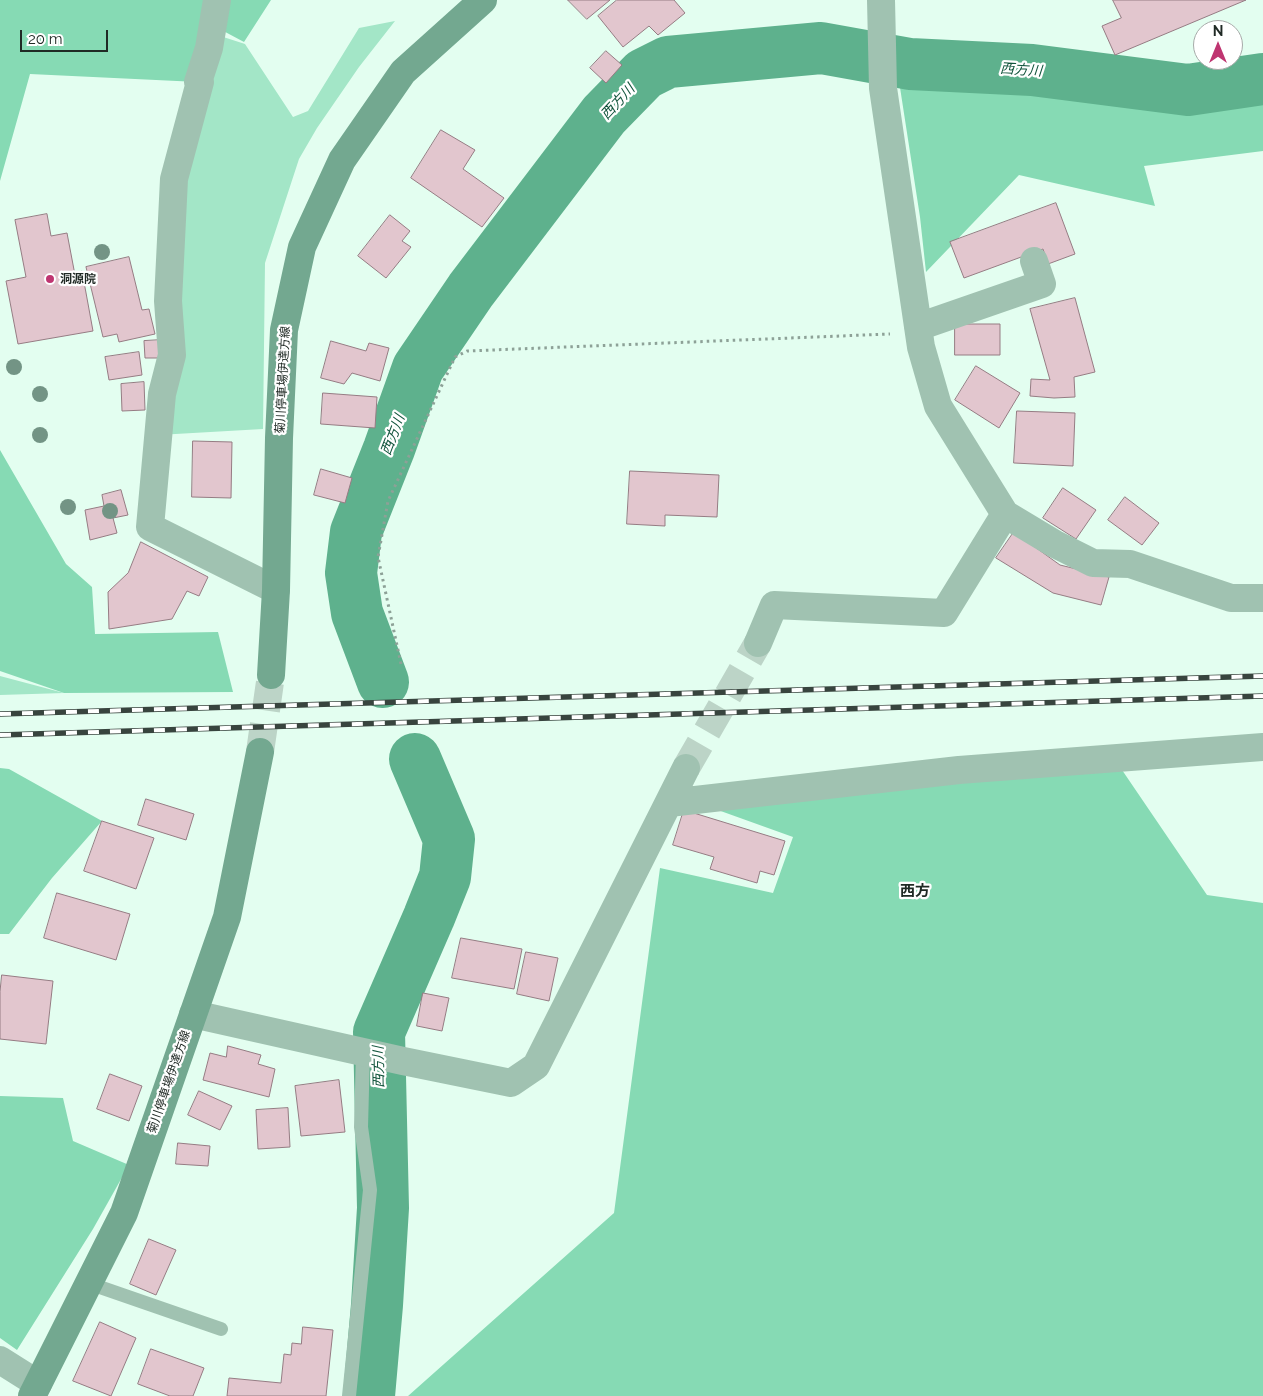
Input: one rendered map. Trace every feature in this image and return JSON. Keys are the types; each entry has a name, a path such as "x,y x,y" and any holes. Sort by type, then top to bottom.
{"main road":[{"name":"菊川停車場伊達方線","path":"271,674 276,590 284,330 302,247 342,160 403,72 483,0"},
{"name":"菊川停車場伊達方線","path":"35,1390 124,1212 227,917 260,752"}],"street":[{"path":"218,0 209,48 198,82 200,82 174,179 168,301 172,355 162,394 150,527 276,590"},
{"path":"882,11 883,88 921,347 938,406 1005,514 1055,544 1094,563 1130,564 1231,598 1263,598"},
{"path":"918,330 1042,284 1034,261"},
{"path":"758,642 774,605 944,612 1005,514"},
{"path":"669,803 959,770 1263,747"},
{"path":"193,1014 511,1083 536,1066 686,768"},
{"path":"0,1360 35,1390"}],"lane":[{"path":"350,1396 370,1190 361,1127 364,1052"},
{"path":"88,1283 221,1329"}],"path":[{"path":"401,664 378,557 388,501 455,357 467,351 918,330"}],"green space":[{"path":"0,0 271,0 244,42 214,26 198,82 30,74 0,181"},
{"path":"395,21 359,67 317,128 299,159 265,263 263,429 158,435 176,174 214,34 245,44 293,117 308,111 359,28"},
{"path":"1011,77 1190,98 1263,88 1263,151 1144,166 1155,206 1019,175 926,272 920,217 899,81"},
{"path":"0,450 66,564 92,587 95,634 218,632 233,692 64,693 0,671"},
{"path":"0,676 64,693 0,695"},
{"path":"1120,767 1207,895 1263,903 1263,1396 408,1396 614,1213 660,868 773,893 793,837 690,800"},
{"path":"0,768 9,769 102,821 52,878 9,934 0,934"},
{"path":"0,1096 63,1098 73,1141 129,1165 93,1229 17,1350 0,1338"}],"building":[{"path":"568,0 610,0 587,19"},
{"path":"617,0 674,0 685,13 658,35 649,26 623,47 598,16"},
{"path":"1113,0 1246,0 1198,20 1193,20 1193,22 1115,55 1102,26 1121,18"},
{"path":"606,51 622,65 606,83 590,68"},
{"path":"441,130 475,150 463,169 504,198 482,227 411,178"},
{"path":"1056,203 1075,254 1048,264 1043,249 964,278 950,242"},
{"name":"洞源院","path":"47,214 51,236 67,233 75,275 82,271 93,331 18,344 6,281 26,277 15,220"},
{"path":"390,215 410,231 402,241 411,247 386,278 358,256"},
{"path":"129,257 142,310 149,309 155,334 119,342 117,334 103,337 86,267"},
{"path":"1075,298 1095,372 1074,377 1075,397 1030,396 1031,379 1050,380 1030,309"},
{"path":"955,324 1000,324 1000,355 955,355"},
{"path":"161,340 162,358 145,358 144,341"},
{"path":"331,341 366,351 369,343 389,348 380,381 352,373 344,384 321,378"},
{"path":"139,352 142,375 109,380 105,357"},
{"path":"976,366 1020,393 999,428 955,400"},
{"path":"144,382 145,410 122,411 121,384"},
{"path":"323,393 377,397 375,428 321,424"},
{"path":"1017,411 1075,413 1073,466 1014,463"},
{"path":"193,441 232,442 231,498 192,497"},
{"path":"321,469 352,478 345,503 314,495"},
{"path":"630,471 719,475 717,517 665,515 665,526 627,524"},
{"path":"1063,488 1096,510 1076,539 1043,518"},
{"path":"121,490 128,515 113,518 117,533 90,540 85,510 104,506 102,495"},
{"path":"1125,497 1159,523 1142,545 1108,520"},
{"path":"1014,532 1060,565 1109,577 1101,605 1053,593 996,558"},
{"path":"141,542 208,577 199,596 187,591 172,619 109,629 108,592 128,573"},
{"path":"146,799 194,814 186,840 138,825"},
{"path":"684,810 785,841 774,875 760,871 757,883 710,869 714,857 673,845"},
{"path":"102,821 154,838 136,889 84,871"},
{"path":"57,893 130,914 116,960 44,938"},
{"path":"461,938 522,949 514,989 452,978"},
{"path":"526,952 558,958 549,1001 517,994"},
{"path":"2,975 53,981 46,1044 0,1039"},
{"path":"423,993 449,998 442,1031 417,1026"},
{"path":"228,1046 261,1055 258,1064 275,1069 269,1097 203,1080 210,1053 226,1057"},
{"path":"110,1074 142,1086 129,1121 97,1109"},
{"path":"339,1080 345,1132 301,1136 295,1086"},
{"path":"199,1091 232,1106 220,1130 188,1115"},
{"path":"288,1108 290,1147 258,1149 256,1110"},
{"path":"178,1143 210,1146 208,1166 176,1164"},
{"path":"149,1239 176,1250 156,1295 130,1284"},
{"path":"100,1322 136,1338 111,1396 73,1381"},
{"path":"303,1327 333,1330 326,1396 227,1396 229,1378 281,1383 284,1354 291,1355 292,1343 301,1344"},
{"path":"151,1349 204,1368 193,1396 170,1396 138,1384"}],"waterway":[{"name":"西方川","path":"383,682 357,613 351,573 356,532 389,449 418,368 471,290 604,115 644,74 668,62 821,48 910,64 1032,70 1188,90 1263,79"},
{"name":"西方川","path":"369,1396 383,1208 379,1032 445,877 449,839 415,759"}],"tunnel":[{"path":"686,768 758,643"},
{"path":"260,752 271,675"}],"railway":[{"path":"0,714 1263,676"},
{"path":"0,735 1263,696"}],"place":[{"name":"洞源院","path":"50,279"}],"district":[{"name":"西方","path":"915,891"}]}
